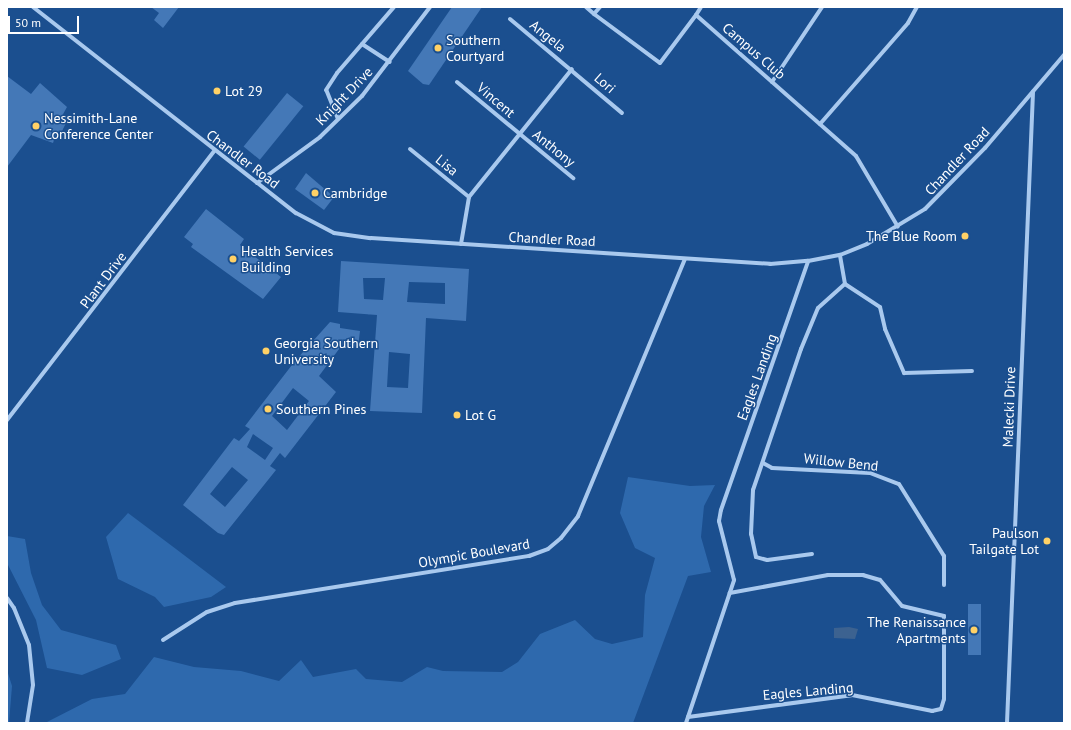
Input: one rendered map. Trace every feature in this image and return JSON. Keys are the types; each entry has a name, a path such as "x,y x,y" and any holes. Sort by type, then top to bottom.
{"street":[{"name":"Chandler Road","path":"33,7 214,151 296,213 334,233 461,244 770,264 808,262 840,255 898,227 948,190 1064,55"},
{"path":"338,119 326,90 362,44 394,7"},
{"name":"Knight Drive","path":"257,183 320,137 362,96 390,62 430,7"},
{"path":"586,7 660,63 701,7"},
{"path":"594,14 600,7"},
{"path":"772,82 822,7"},
{"path":"820,124 908,23 917,7"},
{"name":"Campus Club","path":"696,15 856,156 898,227"},
{"name":"Angela","path":"510,19 572,70"},
{"path":"362,44 390,62"},
{"path":"461,244 469,197 521,136 572,70"},
{"name":"Lori","path":"572,70 622,113"},
{"name":"Vincent","path":"457,82 521,136"},
{"name":"Malecki Drive","path":"1007,723 1033,91"},
{"name":"Anthony","path":"521,136 573,178"},
{"name":"Lisa","path":"410,149 469,197"},
{"name":"Plant Drive","path":"7,420 214,151"},
{"path":"840,255 845,284 880,308 885,329 904,373 972,372"},
{"name":"Olympic Boulevard","path":"163,640 208,612 235,603 529,556 548,548 562,538 578,516 685,259"},
{"name":"Eagles Landing","path":"686,723 734,580 719,521 808,262"},
{"path":"812,554 767,560 756,557 751,534 753,490 764,463 801,349 818,308 845,284"},
{"name":"Willow Bend","path":"764,463 772,468 870,473 899,484 944,556 944,585"},
{"name":"Eagles Landing","path":"688,717 852,695 932,711 941,709 944,699 944,616 902,606 880,580 863,575 828,575 730,593"},
{"path":"7,598 14,608 29,645 33,685 27,723"}],"shaded area":[{"path":"628,477 690,486 715,485 704,506 701,537 711,572 688,576 633,723 45,723 92,699 125,694 154,657 194,667 241,671 279,681 301,660 313,677 356,669 366,679 402,682 427,667 443,671 502,672 518,662 540,634 575,620 595,639 612,644 643,637 645,595 655,558 635,548 620,513"},
{"path":"128,513 226,587 211,597 164,607 155,597 118,579 106,537"},
{"path":"7,536 25,539 31,573 42,605 61,630 116,645 121,659 82,675 47,668 36,620 7,563"},
{"path":"849,627 858,629 855,639 834,638 834,628"},
{"path":"7,670 12,686 9,723 7,723"}],"building":[{"path":"151,7 179,7 163,28 154,20 159,13"},
{"name":"Southern Courtyard","path":"452,7 482,7 429,85 423,84 408,71"},
{"name":"Nessimith-Lane Conference Center","path":"7,76 31,94 40,83 67,107 62,116 67,121 61,133 57,131 53,143 31,135 7,167"},
{"path":"287,93 303,106 260,160 244,147"},
{"name":"Cambridge","path":"306,173 334,197 324,210 295,189"},
{"name":"Health Services Building","path":"206,209 244,239 240,245 281,277 263,299 191,247 193,244 184,237"},
{"path":"341,261 469,269 466,321 426,318 422,413 370,411 377,315 338,312","holes":["363,278 385,278 383,300 364,299","409,282 445,283 445,304 407,302","389,352 410,354 408,388 387,387"]},
{"path":"330,322 340,324 340,328 360,331 358,347 342,345 319,376 336,392 285,458 280,453 270,466 276,470 224,535 218,533 183,505 234,438 239,441 250,429 245,426 295,361","holes":["293,388 309,401 287,430 272,416","253,434 273,448 265,460 247,447","232,467 248,480 225,507 210,494"]},
{"name":"The Renaissance Apartments","path":"968,604 981,604 981,655 968,655"}],"place":[{"name":"Southern Courtyard","path":"438,48"},
{"name":"Lot 29","path":"217,91"},
{"name":"Nessimith-Lane Conference Center","path":"36,126"},
{"name":"Cambridge","path":"315,193"},
{"name":"The Blue Room","path":"965,236"},
{"name":"Health Services Building","path":"233,259"},
{"name":"Georgia Southern University","path":"266,351"},
{"name":"Southern Pines","path":"268,409"},
{"name":"Lot G","path":"457,415"},
{"name":"Paulson Tailgate Lot","path":"1047,541"},
{"name":"The Renaissance Apartments","path":"974,630"}]}
